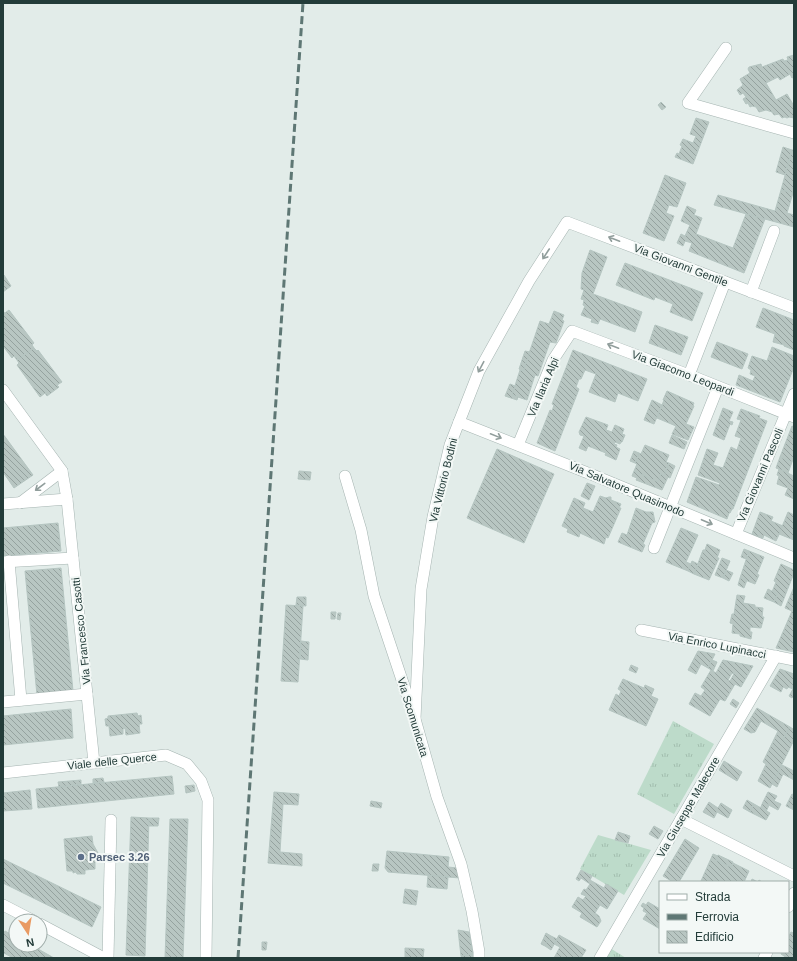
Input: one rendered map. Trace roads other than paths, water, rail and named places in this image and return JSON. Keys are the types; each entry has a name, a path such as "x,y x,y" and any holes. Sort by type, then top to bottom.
{"street":[{"path":"726,48 688,102 794,133"},
{"name":"Via Giovanni Gentile","path":"567,222 794,308"},
{"name":"Via Vittorio Bodini","path":"415,719 420,589 433,517 450,445 479,371 529,281 567,222"},
{"path":"751,292 774,231"},
{"path":"688,375 725,282"},
{"name":"Via Giacomo Leopardi","path":"572,330 790,416"},
{"name":"Via Ilaria Alpi","path":"518,445 553,360 572,330"},
{"path":"654,548 718,387"},
{"name":"Via Francesco Casotti","path":"3,390 62,471 67,499 94,763"},
{"name":"Via Giovanni Pascoli","path":"736,534 790,416 794,394"},
{"name":"Via Salvatore Quasimodo","path":"459,422 794,558"},
{"path":"20,503 62,471"},
{"name":"Via Scomunicata","path":"345,476 361,530 374,596 415,719 437,797 461,864 472,911 479,958"},
{"path":"3,504 67,499"},
{"path":"21,700 6,562 73,558"},
{"name":"Via Enrico Lupinacci","path":"641,630 794,660"},
{"name":"Via Giuseppe Malecore","path":"600,958 776,656"},
{"path":"3,702 87,694"},
{"name":"Viale delle Querce","path":"3,772 166,755 187,764 200,781 208,800 206,958"},
{"path":"681,819 794,876"},
{"path":"108,958 111,820"},
{"path":"789,904 794,894"},
{"path":"3,905 18,913"},
{"path":"48,928 104,958"}],"railway":[{"path":"238,958 303,3"}],"place":[{"name":"Parsec 3.26","path":"81,857"}]}
